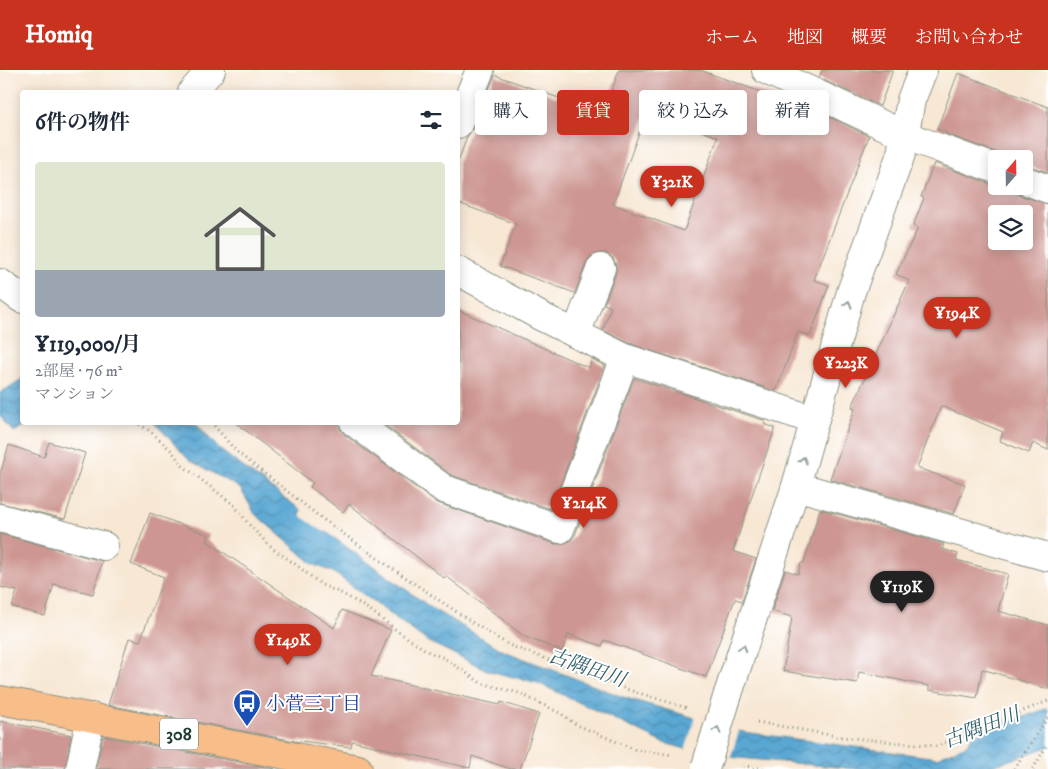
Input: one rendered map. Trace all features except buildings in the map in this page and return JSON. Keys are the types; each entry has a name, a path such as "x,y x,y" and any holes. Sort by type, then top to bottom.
{"main road":[{"name":"308","path":"0,700 358,769"}],"street":[{"path":"194,90 211,70"},
{"path":"460,119 480,70"},
{"path":"766,70 904,135 988,166"},
{"path":"705,767 796,486 851,292 901,154 911,100 922,70"},
{"path":"1033,183 1048,189"},
{"path":"576,334 601,268"},
{"path":"460,272 542,317 625,358 814,420"},
{"path":"0,283 20,298"},
{"path":"358,425 444,489 560,529 625,358"},
{"path":"796,486 1048,557"},
{"path":"0,518 104,546"},
{"path":"80,769 91,717"}],"path":[{"path":"140,425 150,431 172,451 182,465 234,505 251,527 273,548 322,585 343,594 370,610 429,652 444,658 481,682 519,693 560,713 577,725 636,750 677,756 705,767 741,766 768,769"},
{"path":"214,425 237,452 320,517 473,623 510,644 626,689 724,705 842,737 936,746 1048,701"},
{"path":"1014,769 1048,717"},
{"path":"1033,769 1048,743"}],"water":[{"path":"20,380 20,425 26,425 14,432 0,415 0,393"},
{"path":"157,425 198,425 220,450 301,510 299,522 315,533 326,532 433,609 504,651 623,697 743,732 937,758 968,744 972,736 1048,708 1048,747 984,769 856,769 708,755 664,743 538,683 489,671 427,641 333,572 313,564 255,514 240,488 189,460"}],"pier":[{"path":"696,715 740,728 730,759 708,758 685,751"}],"waterway":[{"name":"古隅田川","path":"288,515 330,543"}],"place":[{"name":"小菅三丁目","path":"247,727"}]}
